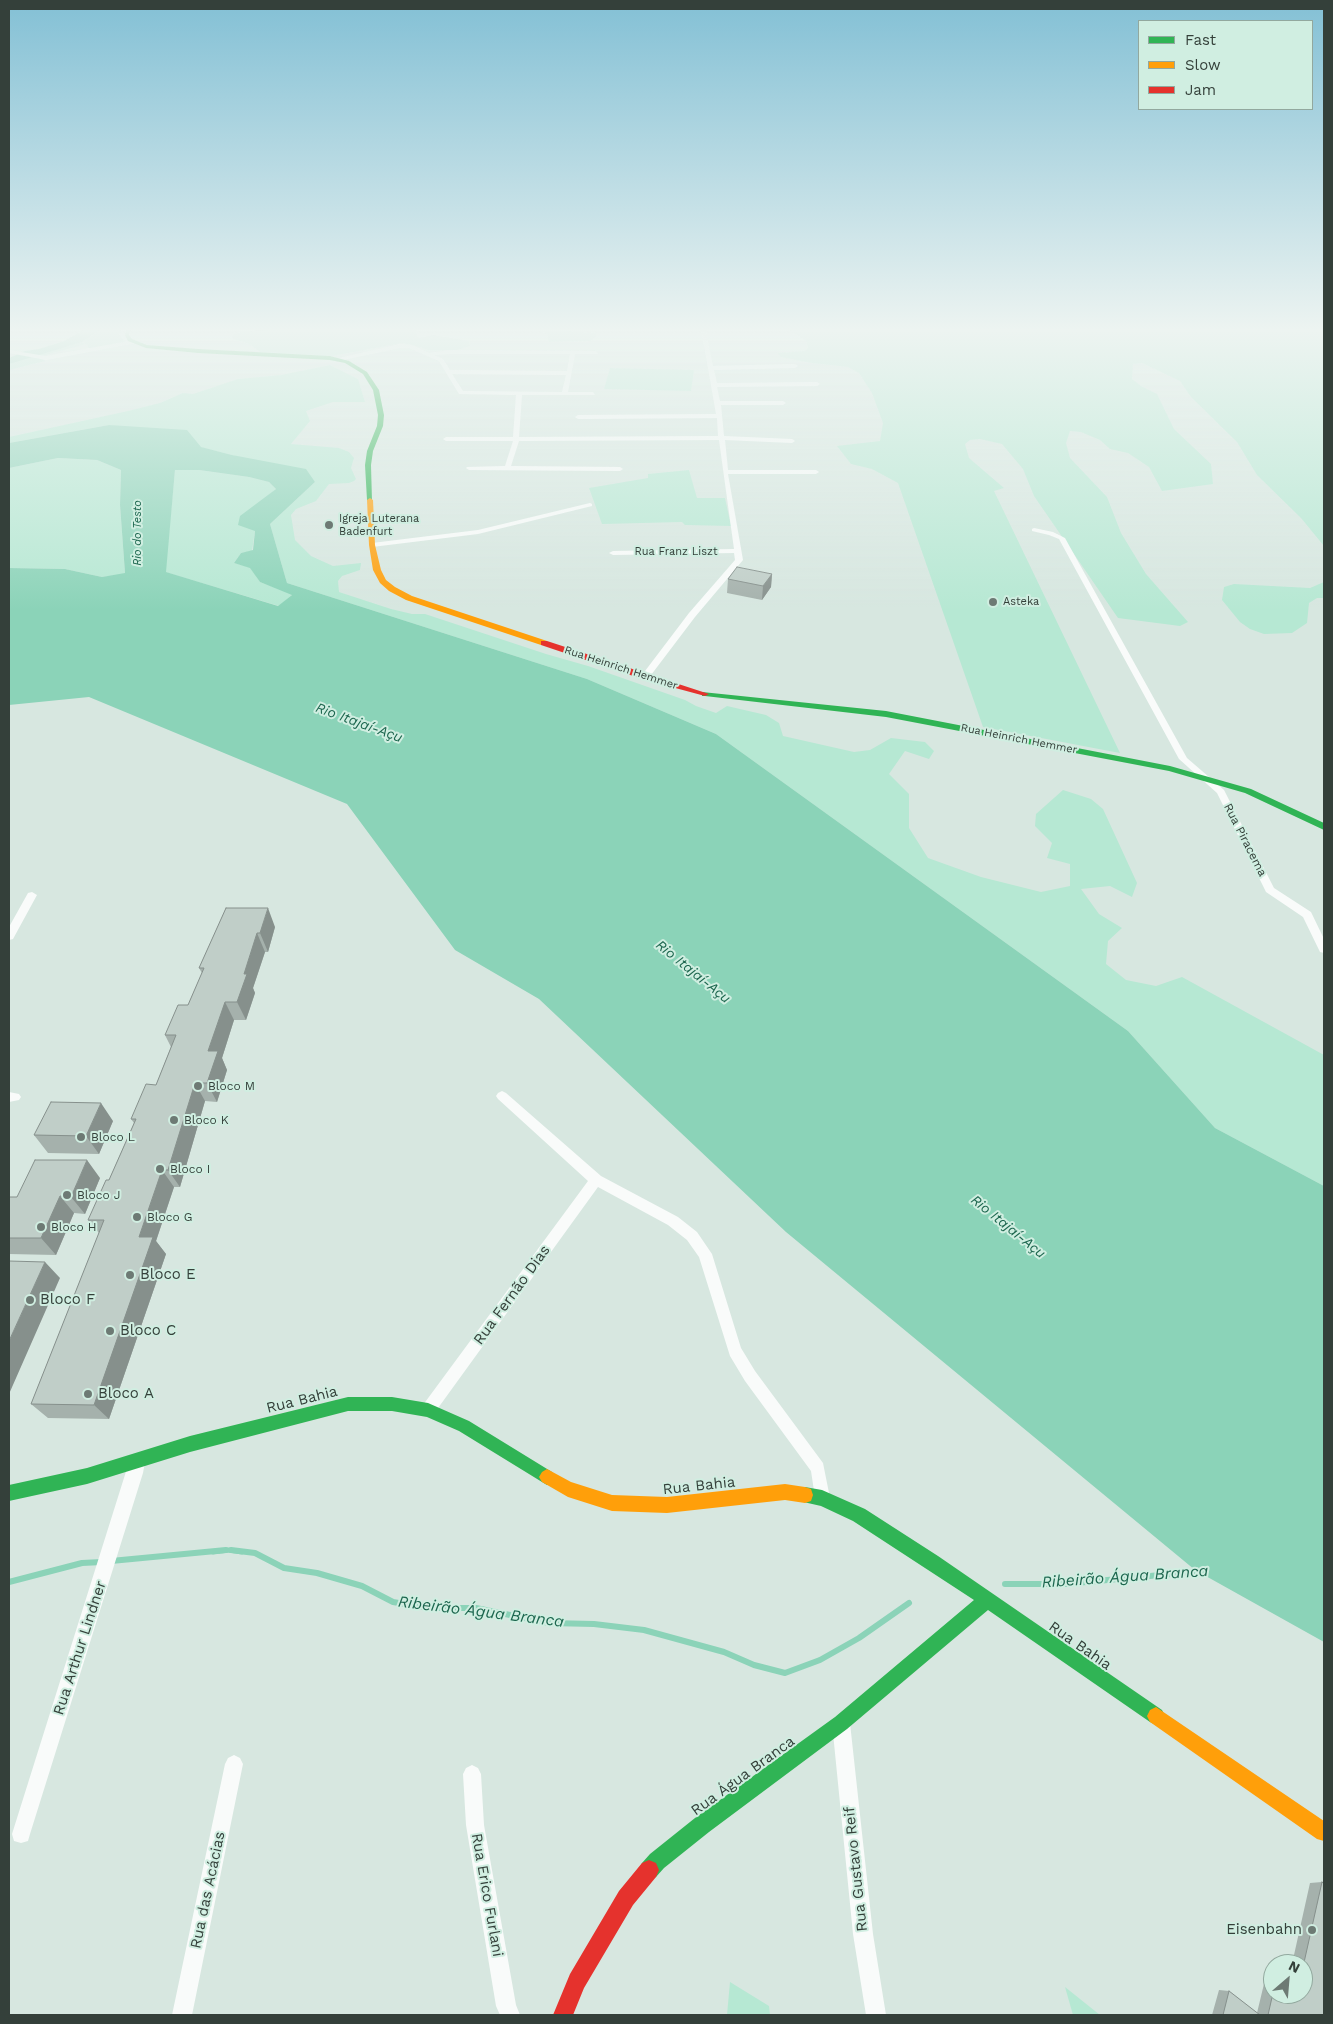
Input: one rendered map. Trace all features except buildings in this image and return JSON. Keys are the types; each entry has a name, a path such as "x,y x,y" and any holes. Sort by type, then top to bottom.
{"street":[{"name":"Rua Heinrich Hemmer","path":"380,422 370,451 368,465 372,545 377,570 383,581 392,589 410,598 645,677 707,694 886,714 1100,755 1202,777 1269,799 1324,826"},
{"path":"507,469 516,439 517,422"},
{"path":"645,677 692,614 739,560 725,472 721,422"},
{"path":"446,439 723,438 792,441"},
{"path":"470,468 620,469"},
{"path":"725,472 816,472"},
{"path":"372,545 478,532 590,504"},
{"name":"Rua Piracema","path":"1034,530 1051,533 1062,538 1183,759 1221,792 1270,890 1307,915 1324,949"},
{"name":"Rua Franz Liszt","path":"613,553 738,551"},
{"path":"9,936 32,895"},
{"path":"502,1096 596,1180 673,1221 692,1236 706,1254 735,1351 750,1376 818,1468 822,1498"},
{"name":"Rua Fernão Dias","path":"428,1410 596,1180"},
{"name":"Rua Bahia","path":"9,1493 87,1476 190,1444 348,1404 392,1404 428,1410 464,1426 568,1489 612,1504 666,1506 785,1492 822,1498 860,1515 1324,1832"},
{"name":"Rua Arthur Lindner","path":"21,1834 136,1473 137,1462"},
{"name":"Rua Água Branca","path":"563,2015 577,1981 626,1898 657,1862 702,1825 841,1723 987,1600"},
{"name":"Rua Gustavo Reif","path":"841,1723 863,1934 876,2015"},
{"name":"Rua das Acácias","path":"182,2015 234,1764"},
{"name":"Rua Erico Furlani","path":"472,1774 475,1825 506,2006 510,2015"}],"shaded area":[{"path":"76,422 309,422 291,444 339,448 349,452 354,458 351,468 356,479 354,481 329,484 316,501 296,509 291,515 295,540 311,556 333,566 361,563 360,570 342,576 338,581 339,592 391,609 412,614 425,614 588,666 685,700 716,713 727,706 766,715 779,723 783,736 854,752 870,750 891,738 925,742 934,751 929,759 905,751 889,774 909,794 909,828 928,858 981,877 1041,892 1070,886 1070,864 1047,858 1052,843 1035,826 1036,814 1063,790 1091,799 1103,809 1137,883 1132,897 1110,886 1081,889 1099,914 1122,928 1108,941 1106,964 1126,980 1156,986 1182,977 1324,1055 1324,1186 1215,1128 1128,1031 716,734 587,679 287,583 270,524 315,482 232,455 109,425 9,443 9,437"},
{"path":"1171,422 1174,429 1211,464 1213,484 1162,491 1149,467 1128,453 1110,449 1100,440 1081,432 1070,431 1066,443 1070,458 1107,497 1121,533 1146,574 1188,622 1180,626 1118,618 1034,496 1023,469 1002,444 980,439 970,440 965,444 969,458 1004,488 994,491 1120,753 983,727 898,483 872,469 851,464 837,446 880,441 883,423"},
{"path":"1217,422 1324,422 1324,546 1301,518 1257,475 1237,442"},
{"path":"58,458 97,460 121,470 120,505 125,574 102,577 65,569 9,568 9,468"},
{"path":"175,470 199,470 249,477 269,482 276,489 263,500 252,551 241,553 234,563 250,567 260,582 293,594 279,606 165,572"},
{"path":"689,470 697,498 725,498 731,526 685,525 682,522 602,524 589,488 648,478 648,474"},
{"path":"1324,582 1324,598 1317,598 1309,603 1307,623 1292,633 1264,634 1250,629 1240,622 1222,600 1224,587 1234,584 1310,588"},
{"path":"730,1982 769,2006 770,2015 727,2015"},
{"path":"1065,1987 1100,2015 1073,2015"}],"water":[{"path":"109,425 187,430 201,447 306,469 315,482 270,524 287,583 587,679 716,734 1128,1031 1215,1128 1324,1186 1324,1642 1195,1570 786,1232 539,999 455,950 347,804 89,697 9,705 9,568 65,569 102,577 125,573 120,505 121,470 97,460 58,458 9,468 9,443","holes":["175,470 199,470 249,477 269,482 276,489 240,516 238,525 255,531 253,550 241,553 234,563 250,568 260,582 292,595 278,606 166,572"]}],"waterway":[{"name":"Ribeirão Água Branca","path":"111,1561 226,1550"},
{"name":"Ribeirão Água Branca","path":"213,1552 229,1550 242,1552"},
{"name":"Ribeirão Água Branca","path":"231,1550 255,1553 284,1568 317,1573 362,1586 393,1602 428,1608 476,1608 549,1623 594,1624 644,1630 724,1652 754,1665 785,1673 820,1660 859,1638 909,1603"},
{"name":"Ribeirão Água Branca","path":"9,1582 82,1563 102,1562"},
{"name":"Ribeirão Água Branca","path":"1005,1584 1065,1584 1203,1571"}],"traffic: fast":[{"path":"370,500 368,465 370,451 380,422"},
{"path":"705,694 886,714 1170,769 1248,791 1324,827"},
{"path":"9,1493 87,1476 190,1444 348,1404 392,1404 428,1410 464,1426 547,1477"},
{"path":"805,1495 822,1498 859,1515 932,1562 1156,1716"},
{"path":"649,1870 657,1861 702,1825 841,1723 987,1600"}],"traffic: slow":[{"path":"370,500 372,545 377,570 383,581 392,589 409,598 544,643"},
{"path":"547,1477 568,1489 612,1503 667,1505 785,1492 805,1495"},
{"path":"1156,1716 1324,1832"}],"traffic: jam":[{"path":"544,643 645,677 705,694"},
{"path":"563,2015 577,1981 626,1898 649,1870"}],"place":[{"name":"Igreja Luterana Badenfurt","path":"329,525"},
{"name":"Asteka","path":"993,602"},
{"name":"Bloco M","path":"198,1086"},
{"name":"Bloco K","path":"174,1120"},
{"name":"Bloco L","path":"81,1137"},
{"name":"Bloco I","path":"160,1169"},
{"name":"Bloco J","path":"67,1195"},
{"name":"Bloco G","path":"137,1217"},
{"name":"Bloco H","path":"41,1227"},
{"name":"Bloco E","path":"130,1275"},
{"name":"Bloco F","path":"30,1300"},
{"name":"Bloco C","path":"110,1331"},
{"name":"Bloco A","path":"88,1394"},
{"name":"Eisenbahn","path":"1312,1930"}],"water label":[{"name":"Rio do Testo","path":"138,533"},
{"name":"Rio Itajaí-Açu","path":"359,723"},
{"name":"Rio Itajaí-Açu","path":"693,972"},
{"name":"Rio Itajaí-Açu","path":"1008,1227"}]}
